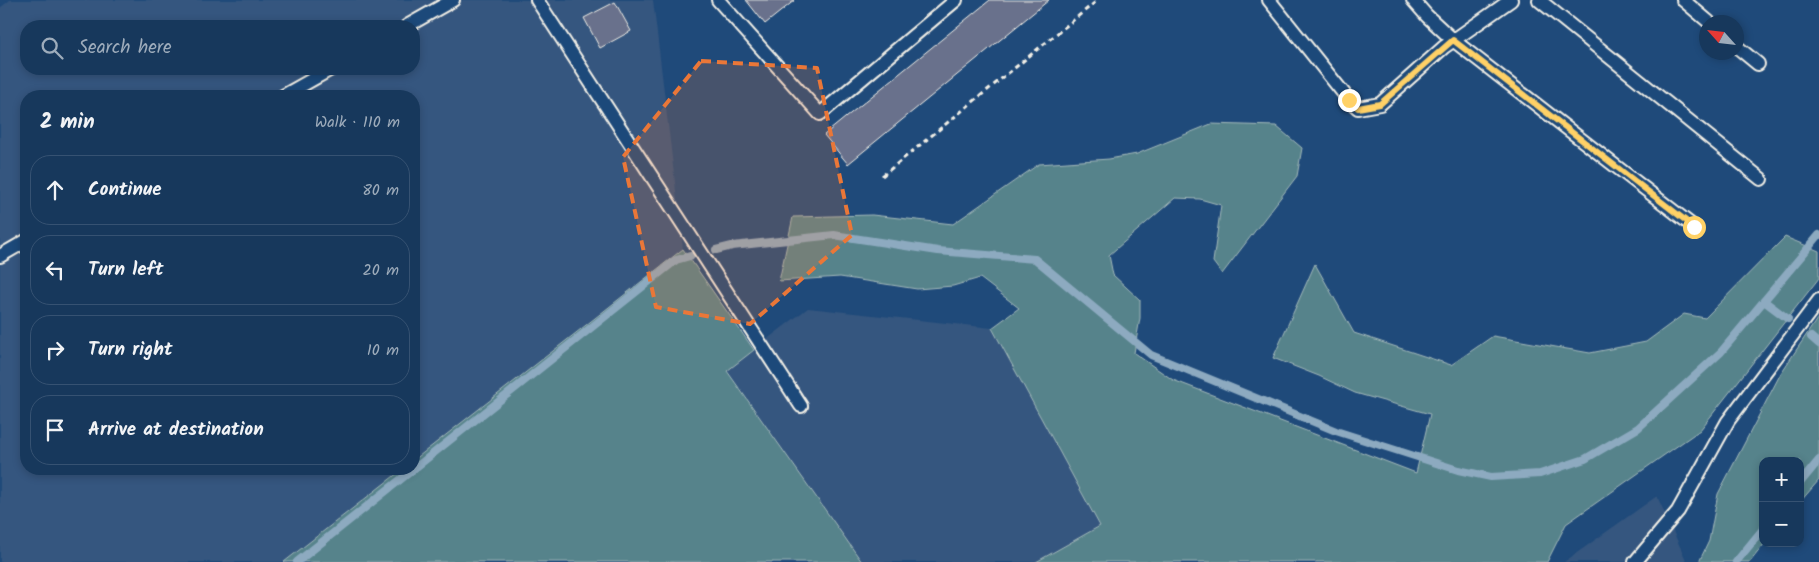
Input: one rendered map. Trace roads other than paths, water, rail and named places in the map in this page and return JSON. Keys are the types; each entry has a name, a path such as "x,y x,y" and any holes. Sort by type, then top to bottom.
{"lane":[{"path":"418,20 453,0"},
{"path":"537,0 801,406"},
{"path":"718,0 820,114 956,0"},
{"path":"1269,0 1349,100 1358,108 1380,104 1453,40 1511,0"},
{"path":"1413,0 1453,40 1694,227"},
{"path":"1539,0 1761,179"},
{"path":"1683,0 1701,15"},
{"path":"1744,53 1758,64"},
{"path":"294,90 320,75"},
{"path":"0,256 20,244"},
{"path":"1636,562 1678,511 1728,421 1819,300"}],"waterway":[{"path":"716,250 732,246 834,235 938,251 1035,259 1151,355 1336,431 1458,470 1491,477 1540,474 1585,459 1638,428 1721,352 1819,235"},
{"path":"420,464 676,260 690,256"},
{"path":"1764,301 1788,319"},
{"path":"1811,337 1819,344"},
{"path":"1804,478 1819,460"},
{"path":"297,562 406,475"},
{"path":"1736,562 1759,534"}]}
